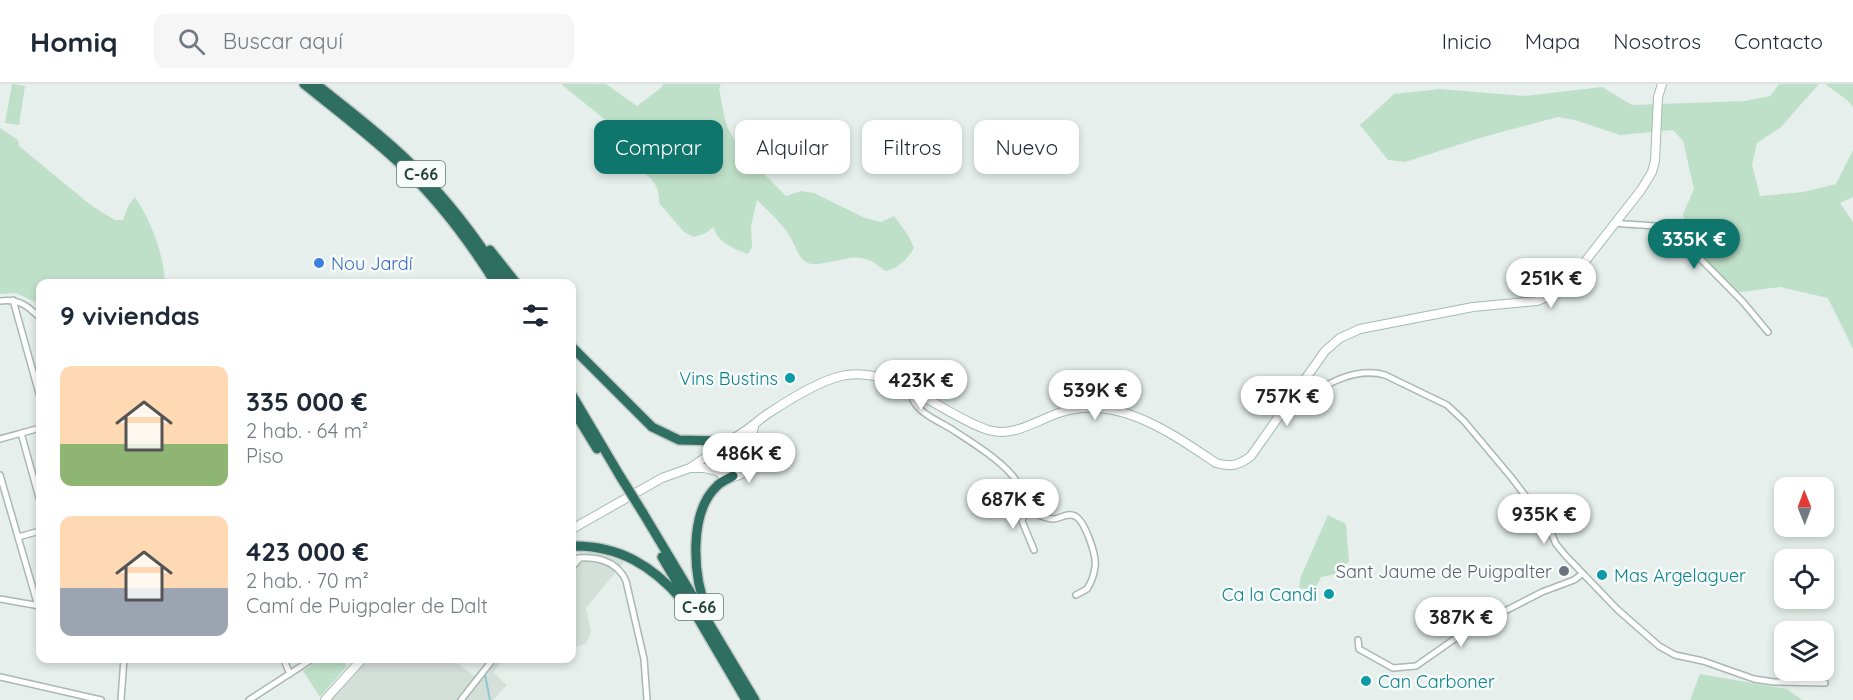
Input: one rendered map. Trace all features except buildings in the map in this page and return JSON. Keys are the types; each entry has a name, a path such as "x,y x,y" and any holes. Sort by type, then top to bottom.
{"highway":[{"name":"C-66","path":"304,84 398,162 445,206 493,279"},
{"name":"C-66","path":"316,84 403,156 480,245 502,279"},
{"path":"487,279 446,221 445,206 458,211 513,279"},
{"path":"576,351 652,427 679,440 727,440"},
{"name":"C-66","path":"576,402 640,514 755,700"},
{"name":"C-66","path":"576,414 618,477"},
{"path":"720,640 699,588 695,547 701,517 711,492 720,483 733,476"},
{"name":"C-66","path":"640,514 746,700"},
{"path":"576,546 610,550 648,568 668,584 698,619"}],"street":[{"path":"576,527 654,483 690,468 727,440 742,434 769,413 798,396 840,376 857,374 898,384 978,425 1001,432 1014,431 1061,412 1081,408 1098,408 1134,415 1153,423 1216,463 1228,466 1237,465 1251,456 1325,351 1331,344 1348,334 1473,307 1537,301 1555,294 1569,282 1641,190 1652,172 1662,84"},
{"path":"1616,222 1632,226 1664,227 1673,231 1743,302 1768,332"},
{"path":"0,301 13,300 24,304 36,314"},
{"path":"13,300 36,383"},
{"path":"1289,401 1296,403 1344,378 1363,372 1376,372 1447,405 1464,421 1511,477 1547,524 1556,544 1582,574 1639,630 1659,646 1675,655 1702,661 1754,679 1774,682 1825,683"},
{"path":"915,393 913,400 920,410 954,431 1003,466 1013,476 1019,485 1025,506 1022,521 1034,550"},
{"path":"690,468 704,468 733,476 746,470 750,459 749,452 754,426"},
{"path":"0,439 36,429"},
{"path":"21,433 36,487"},
{"path":"727,440 744,444 749,452"},
{"path":"713,452 712,460 717,471"},
{"path":"0,475 36,593"},
{"path":"1025,506 1050,519 1067,514 1075,516 1083,523 1095,568 1087,589 1076,595"},
{"path":"18,537 36,532"},
{"path":"576,563 581,557"},
{"path":"576,558 611,562 621,571 626,581 644,659 647,700"},
{"path":"1358,640 1359,649 1393,668 1416,666 1466,632 1582,574"},
{"path":"0,599 36,605"},
{"path":"121,700 124,663"},
{"path":"285,663 290,674"},
{"path":"249,700 306,663"},
{"path":"325,700 358,663"},
{"path":"461,700 490,663"},
{"path":"0,677 84,698 102,700"}],"shaded area":[{"path":"580,552 601,554 624,562 586,608 591,631 586,644 576,647 576,557"},
{"path":"359,663 457,663 474,676 486,663 501,663 493,672 507,685 493,700 325,700"}],"green space":[{"path":"12,84 25,86 19,125 5,123"},
{"path":"561,84 606,84 637,106 663,84 721,84 719,88 726,122 735,141 735,174 764,174 786,196 801,191 814,193 865,218 881,222 894,216 908,235 914,248 902,263 885,271 862,258 811,264 797,252 786,230 757,200 751,226 752,247 748,254 719,238 713,227 706,233 694,237 684,232 659,203 656,187 645,174 723,174 723,120 605,120"},
{"path":"1779,84 1819,84 1780,128 1757,143 1752,165 1760,196 1803,192 1836,184 1853,150 1853,197 1840,203 1853,222 1853,349 1828,298 1780,287 1733,293 1711,274 1687,237 1683,214 1694,189 1683,141 1673,130 1620,135 1575,120 1558,117 1483,137 1405,162 1388,160 1360,125 1394,94 1440,89 1524,96 1602,87 1632,105 1745,101 1770,96"},
{"path":"1825,84 1853,84 1853,107 1847,100"},
{"path":"0,128 18,140 19,146 92,206 115,220 123,220 128,206 135,197 156,238 165,279 36,279 36,302 16,293 0,294"},
{"path":"1328,515 1346,524 1349,561 1337,574 1321,577 1314,591 1299,588 1301,576"},
{"path":"315,663 346,663 346,667 320,697 303,671"},
{"path":"1700,674 1787,689 1802,700 1690,700"}],"waterway":[{"path":"485,675 490,700"}],"place":[{"name":"Nou Jardí","path":"319,263"},
{"name":"Vins Bustins","path":"790,378"},
{"name":"Sant Jaume de Puigpalter","path":"1564,571"},
{"name":"Mas Argelaguer","path":"1602,575"},
{"name":"Ca la Candi","path":"1329,594"},
{"name":"Can Carboner","path":"1366,681"}]}
